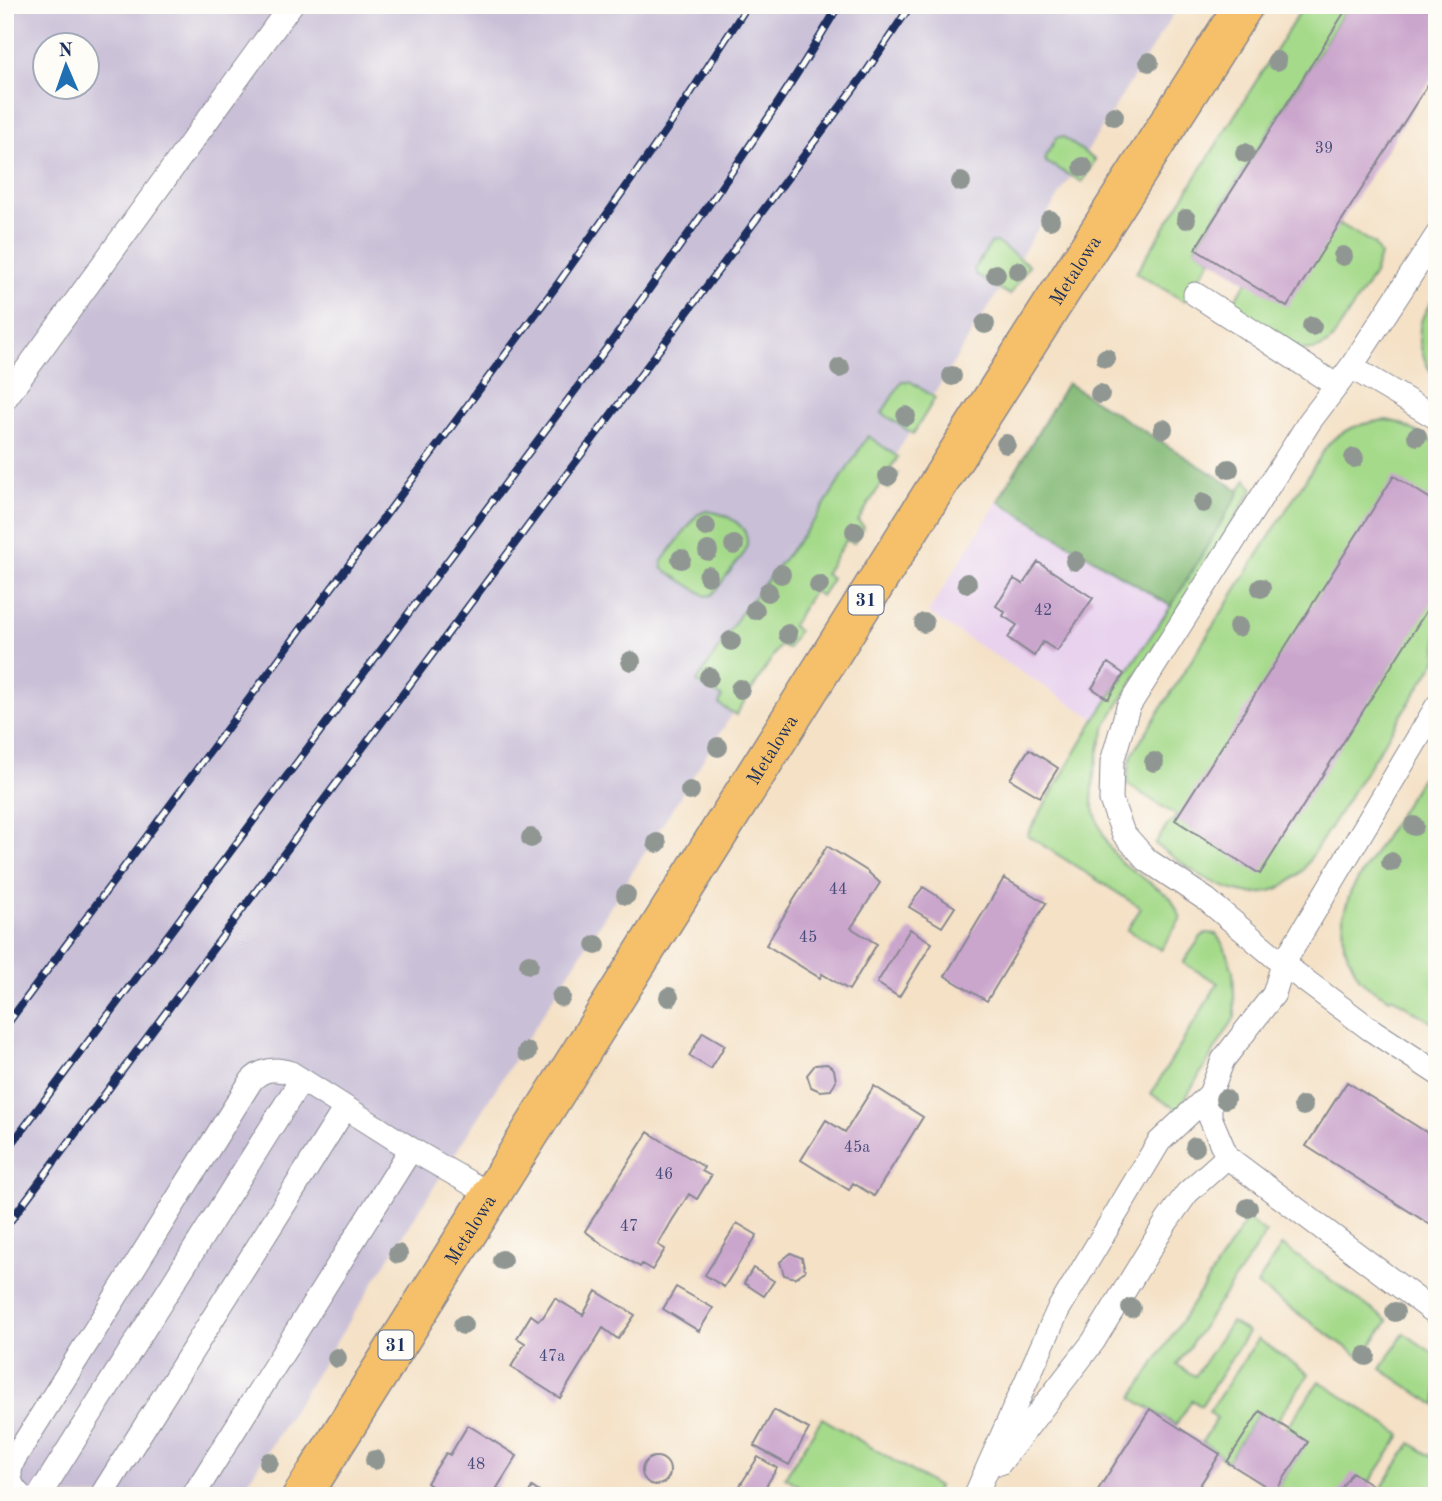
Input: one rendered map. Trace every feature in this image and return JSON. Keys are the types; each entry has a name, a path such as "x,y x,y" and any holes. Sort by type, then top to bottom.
{"main road":[{"name":"Metalowa","path":"302,1496 969,435 1244,5"}],"lane":[{"path":"5,399 291,5"},
{"path":"1437,235 1351,367 1310,421 1128,707 1112,762 1111,800 1123,833 1147,860 1208,900 1283,964 1370,1030 1437,1073"},
{"path":"1195,294 1337,386"},
{"path":"1351,367 1437,418"},
{"path":"1437,706 1283,964 1274,994 1223,1059 1210,1094 1210,1116 1227,1157 1437,1314"},
{"path":"21,1496 14,1490 9,1479 14,1459 255,1077 278,1069 291,1073 411,1149 491,1195"},
{"path":"39,1496 301,1080"},
{"path":"977,1495 1058,1310 1158,1142 1210,1094"},
{"path":"101,1496 345,1108"},
{"path":"192,1496 411,1149"},
{"path":"977,1495 1093,1342 1187,1193 1227,1157"}],"shaded area":[{"path":"5,5 1179,5 239,1496 5,1496"},
{"path":"998,501 1171,606 1095,719 928,613"}],"green space":[{"path":"1304,5 1349,5 1195,248 1211,259 1184,301 1136,273"},
{"path":"1057,137 1063,137 1095,160 1082,182 1046,162 1045,157"},
{"path":"1340,224 1374,244 1380,255 1374,274 1331,341 1315,350 1296,348 1237,312 1236,298 1247,282"},
{"path":"996,242 1029,265 1010,295 976,275 974,269 991,243"},
{"path":"1437,294 1437,380 1425,359 1420,343 1420,327 1423,316"},
{"path":"902,381 910,381 935,398 913,434 882,413"},
{"path":"1067,383 1240,491 1171,606 998,501"},
{"path":"1386,420 1400,423 1437,443 1437,659 1303,870 1284,885 1266,892 1247,893 1227,888 1190,869 1155,844 1177,816 1127,784 1129,763 1326,447 1338,435 1353,428"},
{"path":"868,436 898,457 890,469 898,474 889,489 881,484 858,521 864,527 854,543 846,540 825,574 832,579 821,596 813,591 792,626 798,631 788,648 780,645 736,715 719,704 722,697 697,682 739,616 816,518"},
{"path":"1246,479 1253,489 1107,723 1094,774 1092,802 1109,847 1121,862 1171,898 1181,918 1161,950 1127,930 1141,908 1027,835 1095,719 1171,606"},
{"path":"706,511 730,518 737,523 746,535 747,543 745,552 712,595 706,596 663,569 662,561 697,515"},
{"path":"1437,753 1437,1026 1392,997 1390,999 1368,987 1360,979 1344,945 1343,916 1351,891"},
{"path":"1207,933 1216,934 1224,946 1233,971 1235,1017 1178,1110 1151,1094 1218,983 1183,963 1201,937"},
{"path":"1247,1219 1266,1233 1177,1365 1195,1376 1231,1322 1248,1332 1201,1406 1192,1400 1176,1425 1132,1398"},
{"path":"1282,1245 1388,1321 1362,1358 1257,1285"},
{"path":"1404,1333 1437,1356 1437,1406 1381,1369"},
{"path":"1258,1339 1309,1374 1276,1422 1259,1412 1227,1462 1202,1442 1217,1418 1209,1412"},
{"path":"1319,1381 1401,1435 1369,1483 1336,1496 1280,1496 1275,1492 1307,1442 1286,1429"},
{"path":"822,1418 938,1487 934,1496 815,1496 785,1477"},
{"path":"1411,1443 1437,1460 1437,1496 1389,1496 1380,1490"}],"building":[{"path":"1349,5 1437,5 1437,70 1287,307 1195,249"},
{"path":"1394,476 1437,503 1437,594 1260,874 1175,820"},
{"path":"1038,562 1093,598 1057,651 1043,642 1034,656 1008,638 1017,625 1003,616 1005,612 996,606 1014,579 1023,584"},
{"path":"1108,663 1124,674 1108,699 1092,688"},
{"path":"1029,749 1058,768 1040,797 1010,779"},
{"path":"827,846 867,871 880,883 851,928 877,944 849,990 822,974 820,978 766,945"},
{"path":"1004,878 1046,903 987,1001 945,976"},
{"path":"923,887 955,907 942,927 909,907"},
{"path":"910,929 932,943 899,997 877,983"},
{"path":"703,1032 725,1045 711,1069 689,1056"},
{"path":"827,1064 834,1069 836,1081 831,1090 820,1091 811,1087 807,1075 815,1065"},
{"path":"1347,1082 1437,1139 1437,1229 1306,1146"},
{"path":"874,1086 923,1117 874,1196 853,1183 849,1190 801,1160 826,1120 845,1132"},
{"path":"648,1132 704,1167 702,1171 711,1176 697,1199 689,1194 673,1219 658,1245 665,1249 652,1270 642,1264 640,1267 585,1231"},
{"path":"737,1223 757,1235 724,1287 705,1275"},
{"path":"791,1253 802,1258 805,1271 795,1278 784,1275 780,1262"},
{"path":"753,1268 774,1281 764,1296 744,1283"},
{"path":"676,1287 713,1308 699,1331 663,1309"},
{"path":"596,1291 635,1315 618,1339 603,1328 560,1398 511,1367 525,1343 517,1338 531,1315 538,1320 543,1317 555,1298 583,1315"},
{"path":"1150,1409 1220,1454 1193,1496 1094,1496"},
{"path":"774,1410 809,1429 789,1465 754,1446"},
{"path":"1260,1411 1308,1442 1275,1492 1227,1462"},
{"path":"468,1425 517,1456 497,1488 510,1496 424,1496 431,1486 427,1483 435,1470 446,1453 450,1455"},
{"path":"656,1457 666,1461 670,1471 666,1481 656,1485 646,1481 642,1471 646,1461"},
{"path":"758,1457 777,1468 760,1496 742,1496 736,1492"},
{"path":"1352,1472 1374,1486 1389,1496 1336,1496"},
{"path":"532,1487 545,1496 527,1496"}],"railway":[{"path":"5,1027 557,285 669,126 748,5"},
{"path":"5,1153 618,333 760,131 839,5"},
{"path":"5,1228 864,75 911,5"}]}
